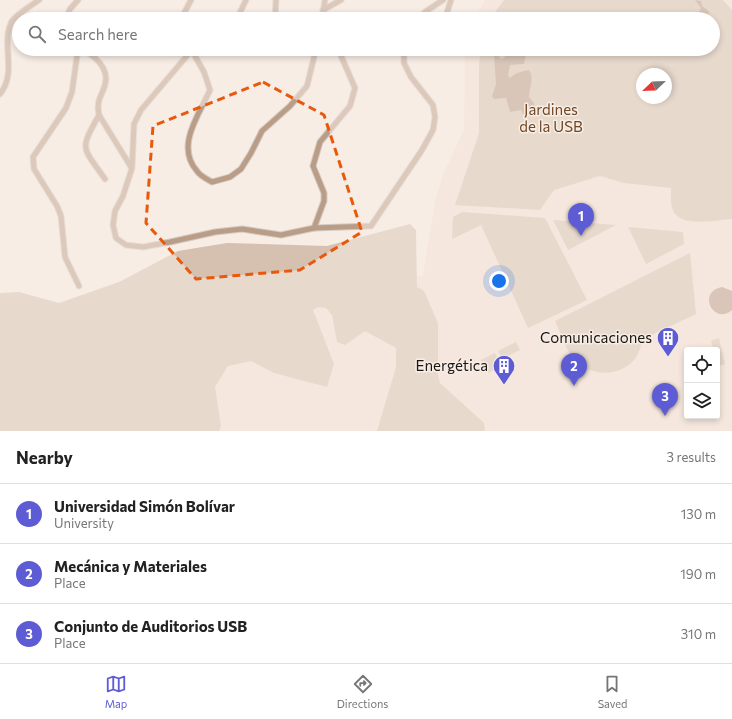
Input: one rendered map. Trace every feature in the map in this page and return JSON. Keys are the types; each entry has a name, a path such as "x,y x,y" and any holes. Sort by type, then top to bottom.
{"street":[{"path":"23,12 39,0"},
{"path":"69,12 78,0"},
{"path":"185,12 191,0"},
{"path":"240,12 246,0"},
{"path":"275,12 276,0"},
{"path":"323,10 324,0"},
{"path":"323,10 341,0"},
{"path":"425,12 443,0"},
{"path":"447,12 451,0"},
{"path":"0,94 5,88 9,69 6,34 12,20"},
{"path":"77,56 72,92 66,108 33,157 34,169 57,206 61,216 65,257 79,286"},
{"path":"94,56 101,63 105,74 106,84 99,97 97,106 99,115 132,168"},
{"path":"186,56 141,110 134,124 132,168 123,196 115,211 113,225 116,238 126,245 143,247 228,230 242,229 281,235 314,228 371,226 422,150 433,130 435,117 433,105 411,77 404,63 404,56"},
{"path":"195,56 204,72 210,90 188,140 187,154 197,172 212,182 230,177 241,168 251,153 262,131 290,106 308,86 314,56"},
{"path":"314,228 324,201 324,193 313,166 320,142 350,106 355,88 341,56"},
{"path":"99,115 85,140 84,146 86,152 105,179"}],"highlighted area":[{"path":"263,82 324,115 362,232 300,270 196,279 146,223 153,126"}],"shaded area":[{"path":"485,0 732,0 732,431 73,431 104,394 372,285 423,275 436,197 443,175 464,129 465,56 720,56 720,12 478,12"},
{"path":"695,0 701,1 702,6 709,12 699,12 701,8"},
{"path":"494,56 499,56 501,59 505,56 526,56 524,64 510,65 508,75 510,78 519,72 529,70 531,73 532,80 529,97 534,103 534,114 523,114 521,110 510,112 506,98 494,99 492,96 496,84"},
{"path":"722,287 732,291 732,310 725,314 719,314 710,306 709,301 710,295 714,290"}],"green space":[{"name":"Jardines de la USB","path":"504,0 723,0 732,10 732,219 699,222 683,219 677,216 672,208 671,188 624,183 600,176 554,190 540,210 455,205 479,133 480,56 720,56 720,12 495,12"},
{"path":"462,212 545,218 587,300 528,328 481,225 452,239 453,217"},
{"path":"553,220 616,225 568,250"},
{"path":"410,224 416,230 417,287 424,291 438,323 438,375 440,383 484,423 485,431 377,431 396,367 396,348 365,331 345,345 337,342 332,315 326,308 318,307 313,310 334,364 327,387 274,373 251,361 228,366 215,387 221,426 219,431 0,431 0,293 19,292 59,303 119,282 178,251 227,243 327,246"},
{"path":"628,227 683,232 684,244 646,264"},
{"path":"690,253 696,314 643,339 635,359 629,365 621,369 605,373 597,372 581,366 575,360 566,346 555,321"},
{"path":"719,338 725,364 721,366 720,347 713,347 711,341"},
{"path":"516,342 520,350 502,359 498,351"},
{"path":"495,353 502,366 488,373 481,360"}],"place":[{"name":"Universidad Simón Bolívar","path":"581,236"},
{"name":"Comunicaciones","path":"668,358"},
{"name":"Energética","path":"504,386"},
{"name":"Mecánica y Materiales","path":"574,386"},
{"name":"Conjunto de Auditorios USB","path":"665,416"}]}
